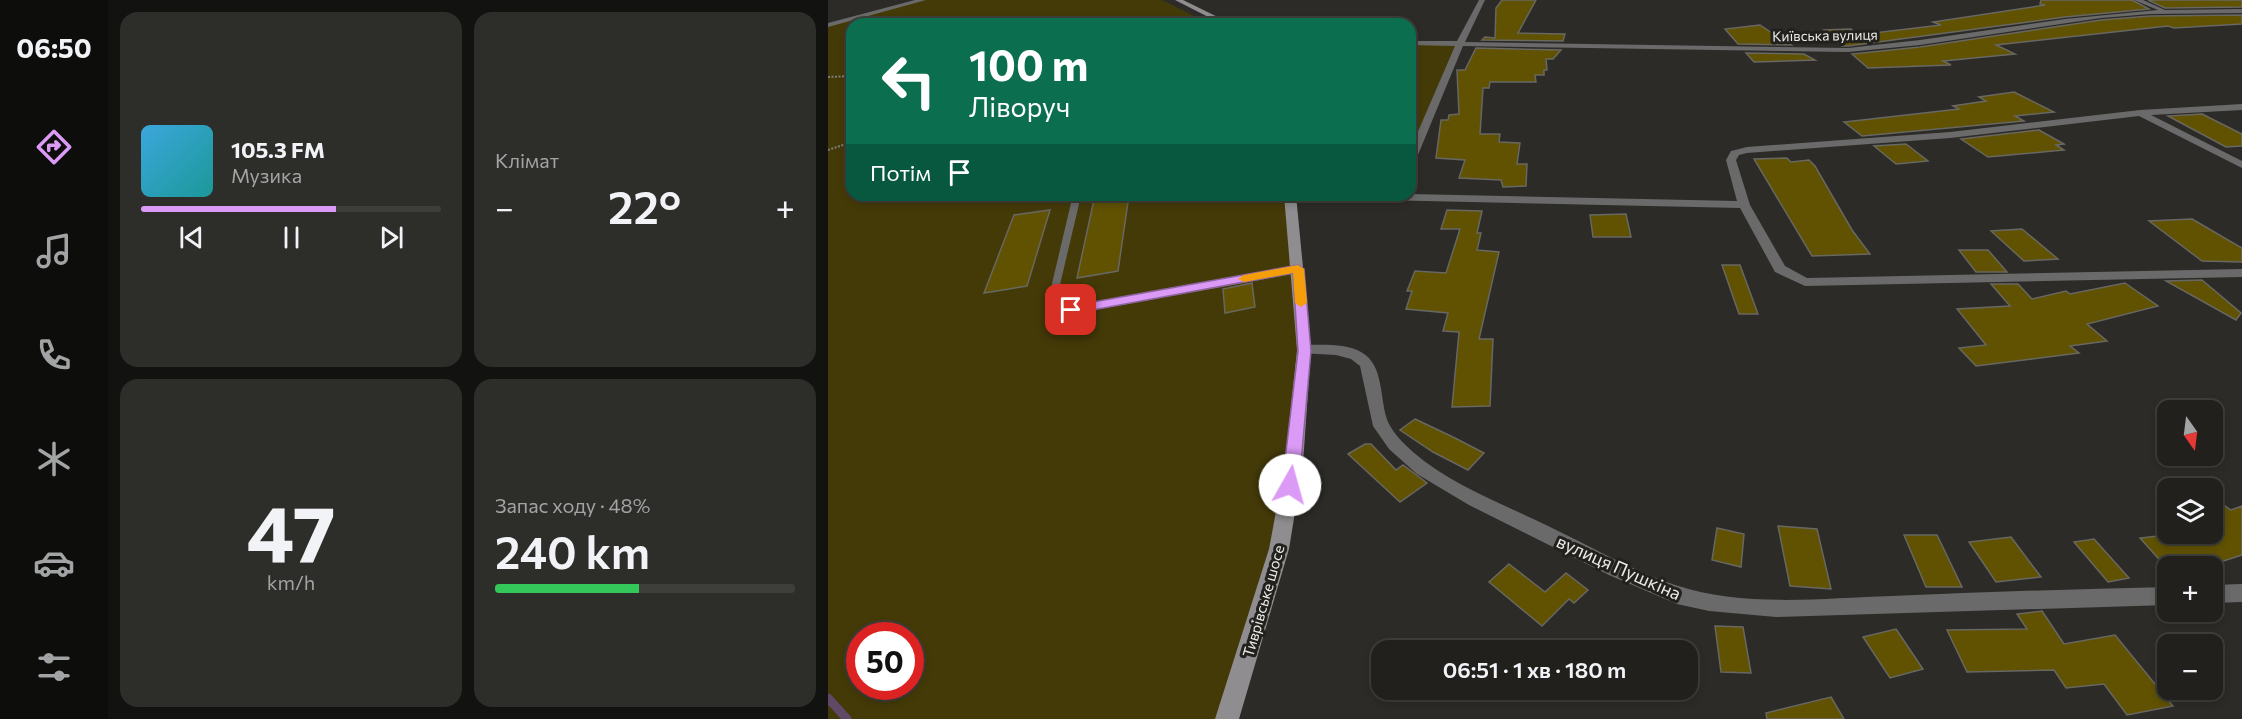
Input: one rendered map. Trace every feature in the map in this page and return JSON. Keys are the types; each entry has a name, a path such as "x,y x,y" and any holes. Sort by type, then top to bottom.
{"main road":[{"path":"1178,0 1216,18"},
{"name":"Тиврівське шосе","path":"1227,719 1265,598 1287,508 1304,351 1291,201"}],"street":[{"path":"855,18 923,0"},
{"path":"1416,148 1459,46 1482,0"},
{"path":"2139,1 2207,12"},
{"path":"2139,1 2171,12"},
{"name":"Київська вулиця","path":"1416,44 1848,50 1914,45 2064,21 2139,12 2241,11"},
{"path":"828,25 846,20"},
{"path":"2242,107 2140,113 1950,135 1747,150 1735,153 1731,160 1744,205 1780,269 1804,282 2242,273"},
{"path":"2140,113 2242,165"},
{"path":"1416,197 1744,205"},
{"name":"вулиця Пушкіна","path":"1304,351 1341,350 1361,357 1368,364 1378,420 1396,446 1420,466 1474,499 1646,583 1697,601 1730,607 1785,607 2157,596"},
{"path":"2223,594 2242,593"}],"lane":[{"path":"1076,201 1049,314 1298,269"}],"path":[{"path":"828,77 846,76"},
{"path":"828,150 846,144"}],"shaded area":[{"path":"923,0 1162,0 1198,18 855,18"},
{"path":"846,20 846,201 1291,201 1304,350 1294,463 1227,719 828,719 828,25"},
{"path":"1416,43 1459,46 1416,148"}],"building":[{"path":"1502,0 1536,0 1518,33 1565,34 1563,41 1482,40 1485,37 1495,38 1496,8"},
{"path":"2041,0 2132,0 2149,9 2065,17 1848,46 1842,46 1824,30 1851,29 1857,35 1941,25 1933,22 2045,5 2040,4"},
{"path":"2148,0 2242,0 2242,7 2165,8"},
{"path":"2242,15 2242,24 2174,28 2168,26 1996,45 2015,54 1943,61 1951,65 1868,68 1852,54 1920,47 2101,20 2150,16"},
{"path":"1760,25 1791,45 1738,44 1725,29"},
{"path":"1476,48 1561,50 1553,59 1546,59 1547,70 1544,70 1544,75 1535,75 1536,82 1490,82 1489,88 1483,88 1480,134 1500,134 1499,142 1520,143 1517,164 1527,164 1526,186 1503,187 1501,180 1459,178 1465,160 1436,158 1441,120 1448,120 1449,115 1459,114 1457,70 1465,70"},
{"path":"1746,53 1804,54 1815,60 1754,62"},
{"path":"2014,92 2054,112 2015,116 2024,121 1862,136 1844,122 1959,109 1953,106 1986,101 1979,97"},
{"path":"2202,114 2242,134 2242,146 2226,147 2168,116"},
{"path":"2039,130 2064,144 2056,145 2064,150 1988,157 1961,139"},
{"path":"1906,144 1928,161 1896,164 1874,146"},
{"path":"1787,158 1791,162 1809,160 1815,166 1852,230 1870,254 1812,256 1754,159"},
{"path":"1094,201 1128,201 1118,271 1077,278"},
{"path":"1050,210 1027,286 984,293 1014,215"},
{"path":"1447,210 1482,211 1477,233 1481,233 1477,250 1499,252 1479,339 1493,339 1490,406 1452,407 1459,332 1443,331 1448,313 1406,309 1412,291 1407,291 1415,271 1446,273 1460,229 1441,229"},
{"path":"1626,214 1631,237 1593,237 1590,215"},
{"path":"2192,219 2242,248 2242,262 2202,261 2149,221"},
{"path":"2022,229 2058,259 2024,261 1991,231"},
{"path":"1959,250 1988,250 2007,272 1976,272"},
{"path":"1722,265 1740,265 1758,314 1739,314"},
{"path":"2202,280 2241,313 2236,320 2166,281"},
{"path":"1252,283 1255,307 1225,313 1223,289"},
{"path":"2125,283 2158,306 2087,324 2107,341 2070,346 2079,353 1976,366 1959,348 1986,345 1957,309 2010,306 1991,284 2018,284 2032,299 2066,291 2070,294"},
{"path":"1415,419 1484,453 1468,470 1433,452 1400,430"},
{"path":"1365,444 1371,444 1396,470 1403,465 1427,483 1400,502 1348,454"},
{"path":"2223,505 2231,510 2242,506 2242,555 2223,561 2223,556 2157,557 2140,538 2157,536 2157,544 2223,544"},
{"path":"1778,526 1817,529 1831,589 1790,586"},
{"path":"1717,528 1744,534 1741,567 1712,560"},
{"path":"1904,535 1937,535 1962,587 1926,587"},
{"path":"2011,537 2041,577 1996,582 1969,542"},
{"path":"2094,539 2129,578 2108,582 2074,542"},
{"path":"1509,564 1545,592 1566,573 1588,590 1574,603 1569,599 1542,626 1489,582"},
{"path":"2042,611 2064,644 2115,635 2157,686 2157,700 2168,700 2173,706 2127,715 2104,684 2066,688 2054,670 1967,672 1947,630 2027,629 2017,614"},
{"path":"1715,626 1743,627 1751,673 1721,672"},
{"path":"1896,629 1923,669 1890,678 1863,637"},
{"path":"1831,697 1844,719 1767,719 1766,713"}],"waterway":[{"path":"828,698 847,719"}],"slow traffic":[{"path":"1244,279 1298,269 1301,303"}],"route":[{"path":"1071,310 1298,269 1304,351 1290,485"}]}
